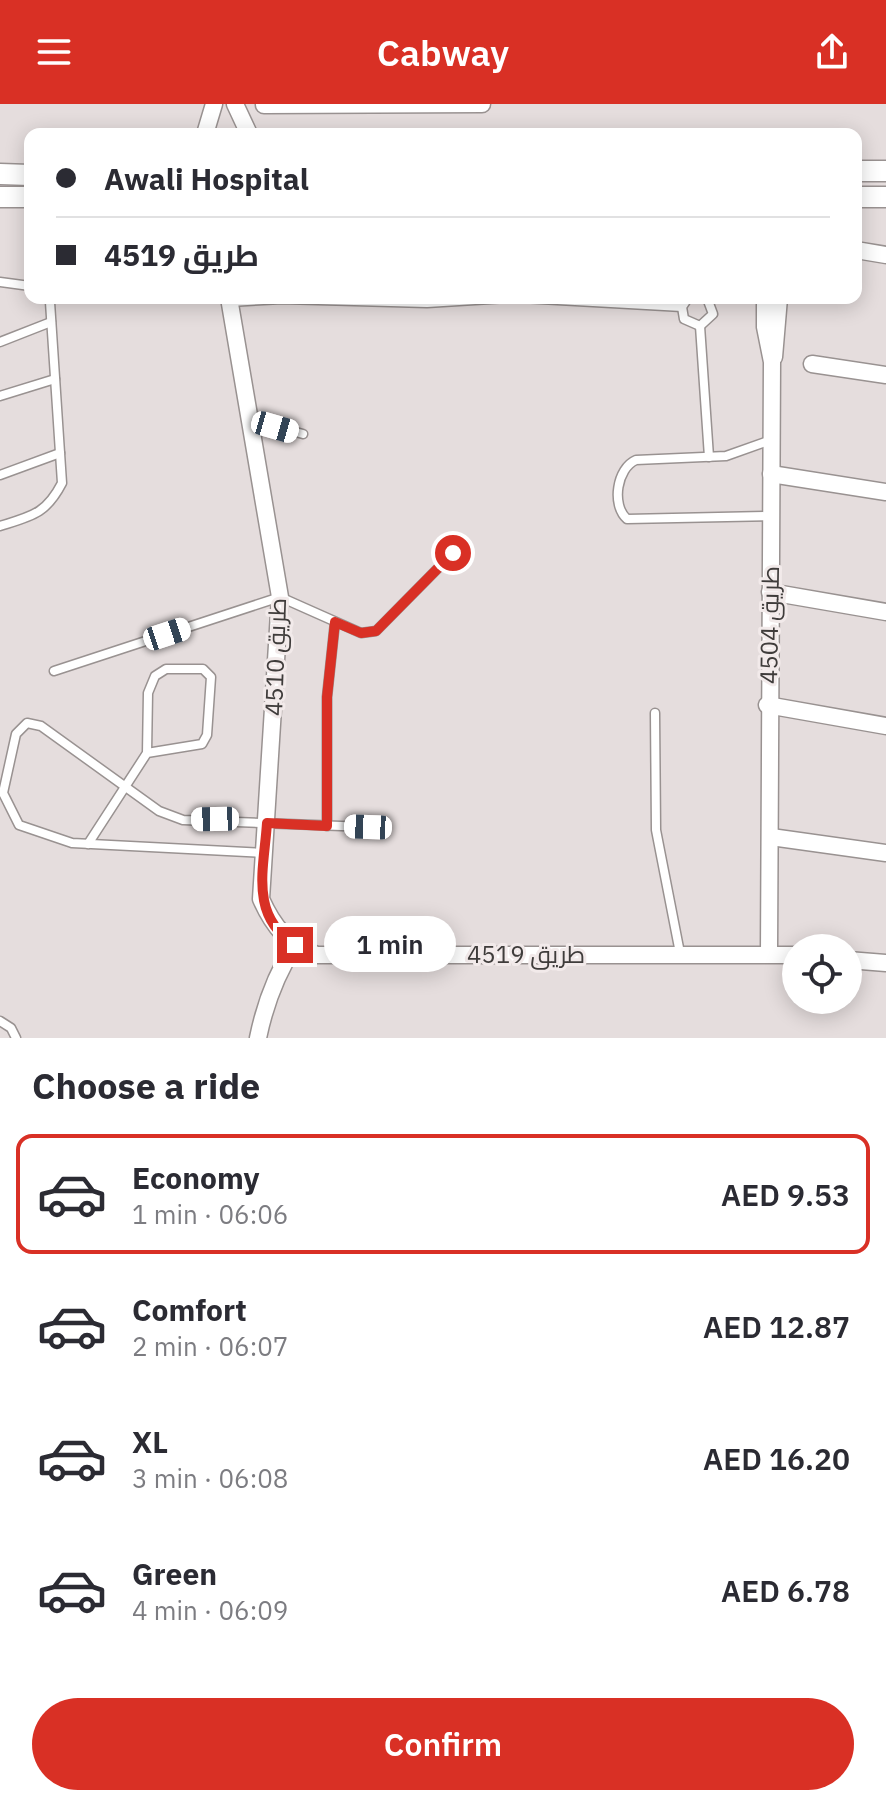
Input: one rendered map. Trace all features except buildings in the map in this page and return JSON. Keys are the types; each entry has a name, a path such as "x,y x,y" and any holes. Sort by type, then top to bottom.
{"street":[{"path":"207,128 214,104"},
{"path":"235,104 246,128"},
{"path":"264,105 482,104"},
{"path":"862,171 886,171"},
{"path":"0,174 24,175"},
{"path":"0,197 24,197"},
{"path":"862,197 886,197"},
{"path":"862,251 886,255"},
{"name":"طريق 4510","path":"230,304 280,597 265,853"},
{"name":"طريق 4504","path":"765,304 765,327 772,362 767,705 771,837 769,953"},
{"path":"772,362 778,304"},
{"path":"812,364 886,375"},
{"path":"771,474 886,492"},
{"path":"770,592 886,612"},
{"path":"767,705 886,726"},
{"path":"771,837 886,853"},
{"path":"258,1038 264,1010 280,967 295,945 270,919 261,899 265,853"},
{"name":"طريق 4519","path":"295,945 317,955 782,954"},
{"path":"862,961 886,963"}],"lane":[{"path":"0,282 24,285"},
{"path":"0,526 34,515 51,504 62,483 48,304"},
{"path":"629,304 682,307"},
{"path":"684,304 684,319 700,326"},
{"path":"700,326 713,314 709,304"},
{"path":"0,342 51,322"},
{"path":"700,326 709,457"},
{"path":"0,396 55,379"},
{"path":"247,419 303,434"},
{"path":"770,516 631,520 621,514 620,477 630,462 738,453 771,439"},
{"path":"0,475 60,453"},
{"path":"54,671 280,597 361,633 376,631 453,553"},
{"path":"327,826 327,697 335,622"},
{"path":"88,844 123,785 147,753 148,693 155,676 166,669 203,669 211,677 207,735 202,744 147,753"},
{"path":"655,713 656,830 680,953"},
{"path":"265,853 88,844 38,834 19,825 3,793 16,734 27,723 41,726 159,811 183,820 368,827"},
{"path":"0,1021 11,1028 16,1038"}],"route":[{"path":"295,945 270,919 261,899 267,823 327,826 327,697 335,622 361,633 376,631 453,553"}]}
